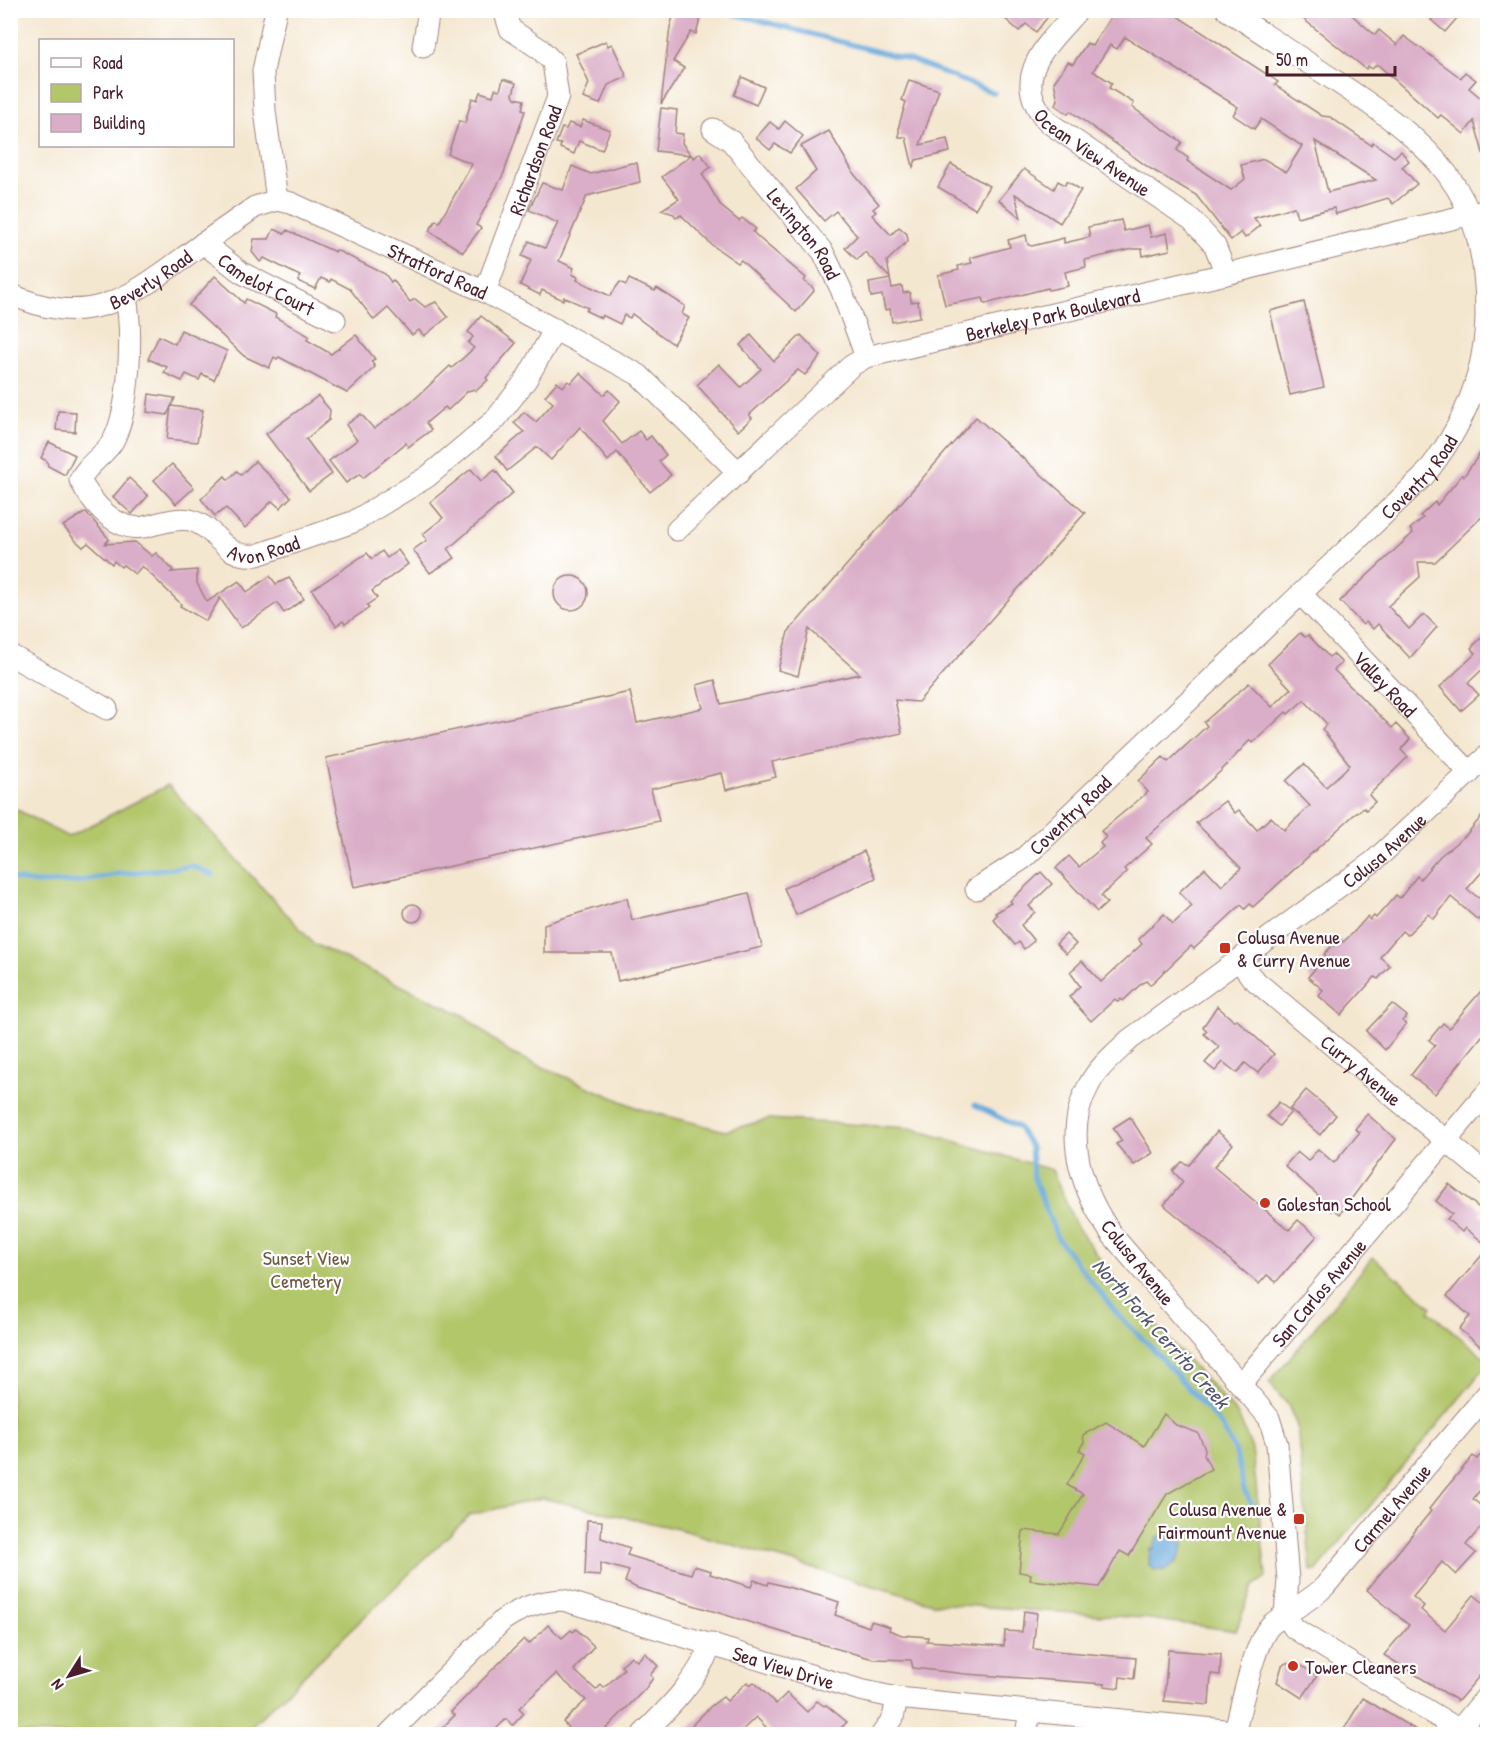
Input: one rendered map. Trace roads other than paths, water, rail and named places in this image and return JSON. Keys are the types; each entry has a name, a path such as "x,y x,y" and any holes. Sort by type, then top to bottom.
{"street":[{"path":"276,10 263,71 265,111 277,200"},
{"path":"423,47 429,10"},
{"name":"Richardson Road","path":"485,292 558,97 553,62 540,49 510,29 504,10"},
{"name":"Ocean View Avenue","path":"1078,10 1037,56 1031,75 1032,96 1039,113 1048,123 1192,220 1215,246 1226,274"},
{"name":"Coventry Road","path":"976,889 1024,858 1423,477 1445,451 1463,417 1479,375 1486,334 1486,283 1478,235 1479,212 1413,135 1393,118 1227,10"},
{"name":"Lexington Road","path":"713,129 731,141 823,252 841,289 866,357"},
{"name":"Beverly Road","path":"10,294 43,306 60,309 81,309 126,298 255,207 277,200"},
{"name":"Stratford Road","path":"277,200 291,203 485,292 639,375 739,473"},
{"name":"Berkeley Park Boulevard","path":"677,530 851,366 866,357 1226,274 1479,212"},
{"name":"Camelot Court","path":"203,243 242,273 335,320"},
{"name":"Avon Road","path":"126,298 130,322 128,374 119,430 109,447 84,471 80,480 117,523 129,528 188,520 205,527 228,550 241,557 257,555 344,526 427,477 495,420 526,380 555,329"},
{"name":"Valley Road","path":"1301,594 1470,773"},
{"path":"10,655 107,708"},
{"name":"Colusa Avenue","path":"1286,1614 1288,1580 1277,1444 1269,1418 1100,1218 1083,1180 1076,1139 1078,1120 1088,1085 1129,1040 1374,861 1488,755"},
{"name":"Curry Avenue","path":"1239,960 1252,978 1488,1176"},
{"name":"San Carlos Avenue","path":"1241,1384 1488,1091"},
{"name":"Carmel Avenue","path":"1286,1614 1316,1596 1488,1393"},
{"name":"Sea View Drive","path":"389,1734 496,1627 522,1608 543,1601 563,1600 860,1690 897,1698 1234,1732"},
{"path":"1234,1732 1262,1639 1269,1626 1286,1614 1294,1628 1463,1732 1488,1695"},
{"path":"643,1734 693,1680 712,1644"},
{"path":"882,1734 893,1718 897,1698"},
{"path":"1026,1734 1030,1712"}],"water":[{"path":"1171,1531 1178,1534 1183,1544 1180,1556 1167,1570 1155,1570 1149,1565 1150,1548 1153,1549 1157,1538"}],"waterway":[{"path":"723,11 910,60 994,93"},
{"name":"North Fork Cerrito Creek","path":"10,878 35,883 77,882 118,874 192,866 213,875"},
{"name":"North Fork Cerrito Creek","path":"975,1105 1018,1127 1031,1147 1033,1176 1058,1239 1117,1314 1151,1347 1222,1426 1236,1453 1244,1490 1254,1508"}],"place":[{"name":"Colusa Avenue & Curry Avenue","path":"1225,948"},
{"name":"Golestan School","path":"1265,1203"},
{"name":"Colusa Avenue & Fairmount Avenue","path":"1299,1519"},
{"name":"Tower Cleaners","path":"1293,1666"}],"park label":[{"name":"Sunset View Cemetery","path":"306,1268"}]}
